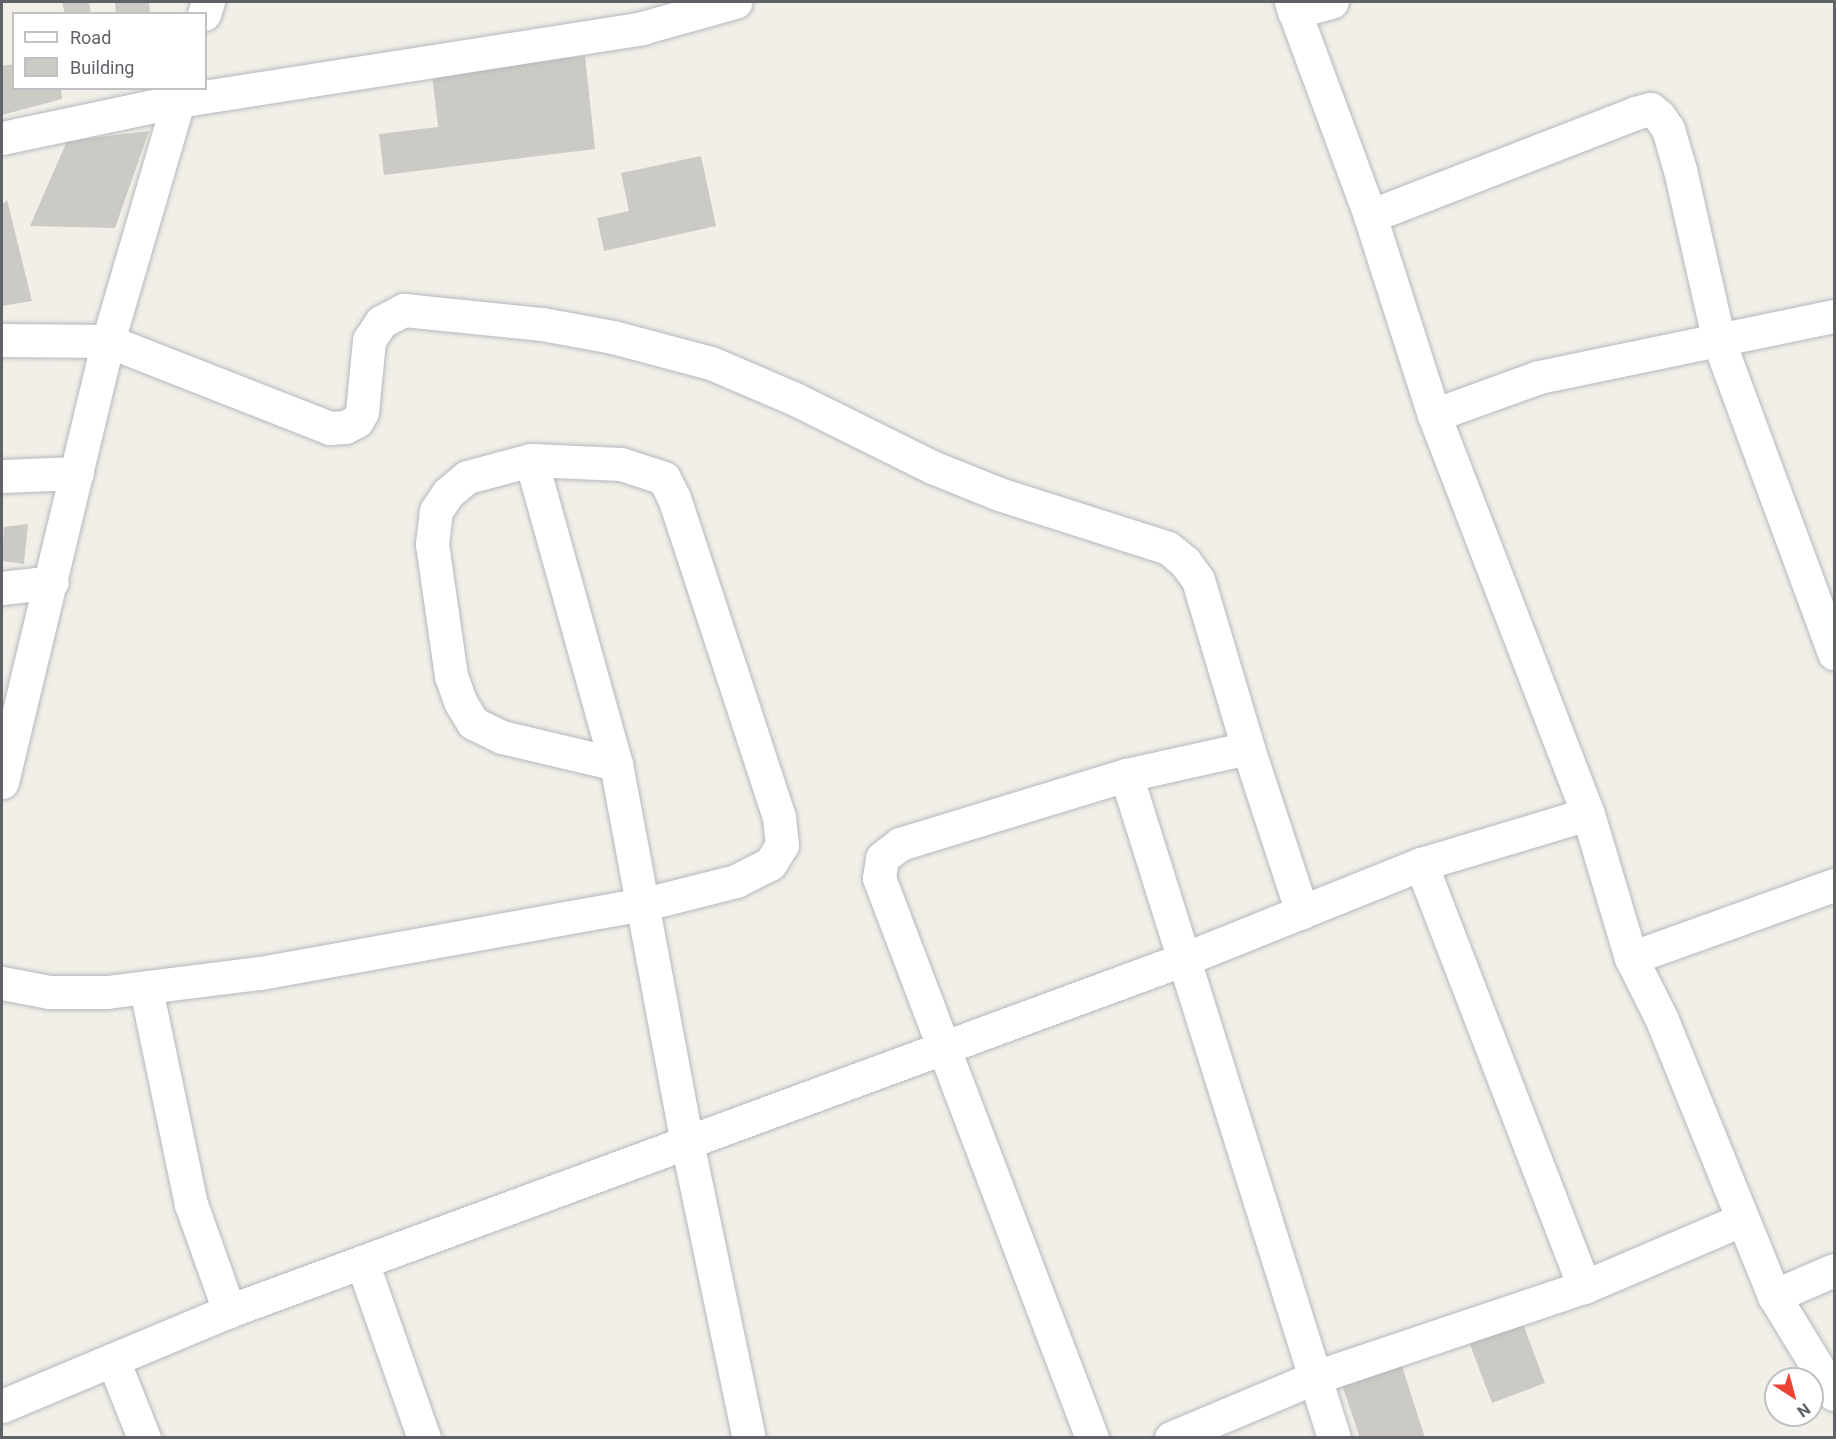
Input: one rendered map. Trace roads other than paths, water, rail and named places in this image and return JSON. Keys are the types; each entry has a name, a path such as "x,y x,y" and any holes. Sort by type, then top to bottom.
{"street":[{"path":"2,138 180,95 574,40 642,28 735,2"},
{"path":"1332,2 1292,7 1370,216 1434,415 1588,813 1631,958 1662,1020 1741,1220 1774,1296 1834,1394"},
{"path":"2,782 52,582 108,341 180,95"},
{"path":"1370,216 1650,109 1668,129 1680,170 1719,342 1833,644"},
{"path":"2,340 108,341 330,428 345,428 357,421 362,412 369,340 381,322 404,310 542,324 613,337 711,363 795,399 941,471 1168,548 1198,580 1248,748 1302,912"},
{"path":"1434,415 1539,377 1719,342 1834,315"},
{"path":"531,460 616,764 645,904 687,1142 749,1437"},
{"path":"2,983 74,993 146,989 260,973 645,904 736,881 770,864 782,845 779,817 675,498 664,478 621,464 531,460 467,477 448,493 436,511 432,544 451,676 473,723 502,737 616,764"},
{"path":"2,476 77,473"},
{"path":"2,588 52,582"},
{"path":"1092,1437 941,1046 879,878 882,858 900,844 922,836 1126,775 1248,748"},
{"path":"1126,775 1187,958 1334,1437"},
{"path":"2,1406 229,1311 941,1046 1187,958 1421,864 1588,813"},
{"path":"1421,864 1584,1287"},
{"path":"1631,958 1834,885"},
{"path":"146,989 191,1204 229,1311"},
{"path":"1171,1437 1316,1377 1584,1287 1741,1220"},
{"path":"362,1262 424,1437"},
{"path":"1774,1296 1834,1270"},
{"path":"113,1360 144,1437"}]}
